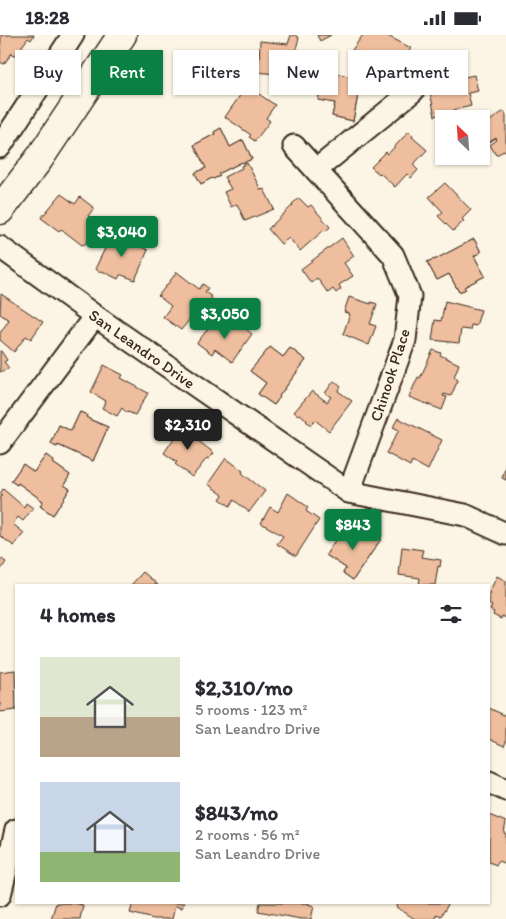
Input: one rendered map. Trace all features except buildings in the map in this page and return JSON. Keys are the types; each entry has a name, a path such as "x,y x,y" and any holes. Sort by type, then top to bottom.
{"main road":[{"path":"0,209 39,159 122,35"}],"street":[{"path":"0,147 73,35"},
{"path":"316,170 408,95"},
{"name":"Chinook Place","path":"294,145 393,255 410,296 405,340 349,492"},
{"name":"San Leandro Drive","path":"0,247 95,316 349,492 466,515 506,533"},
{"path":"0,443 95,316"},
{"path":"490,782 506,790"},
{"path":"0,895 15,835"}]}
